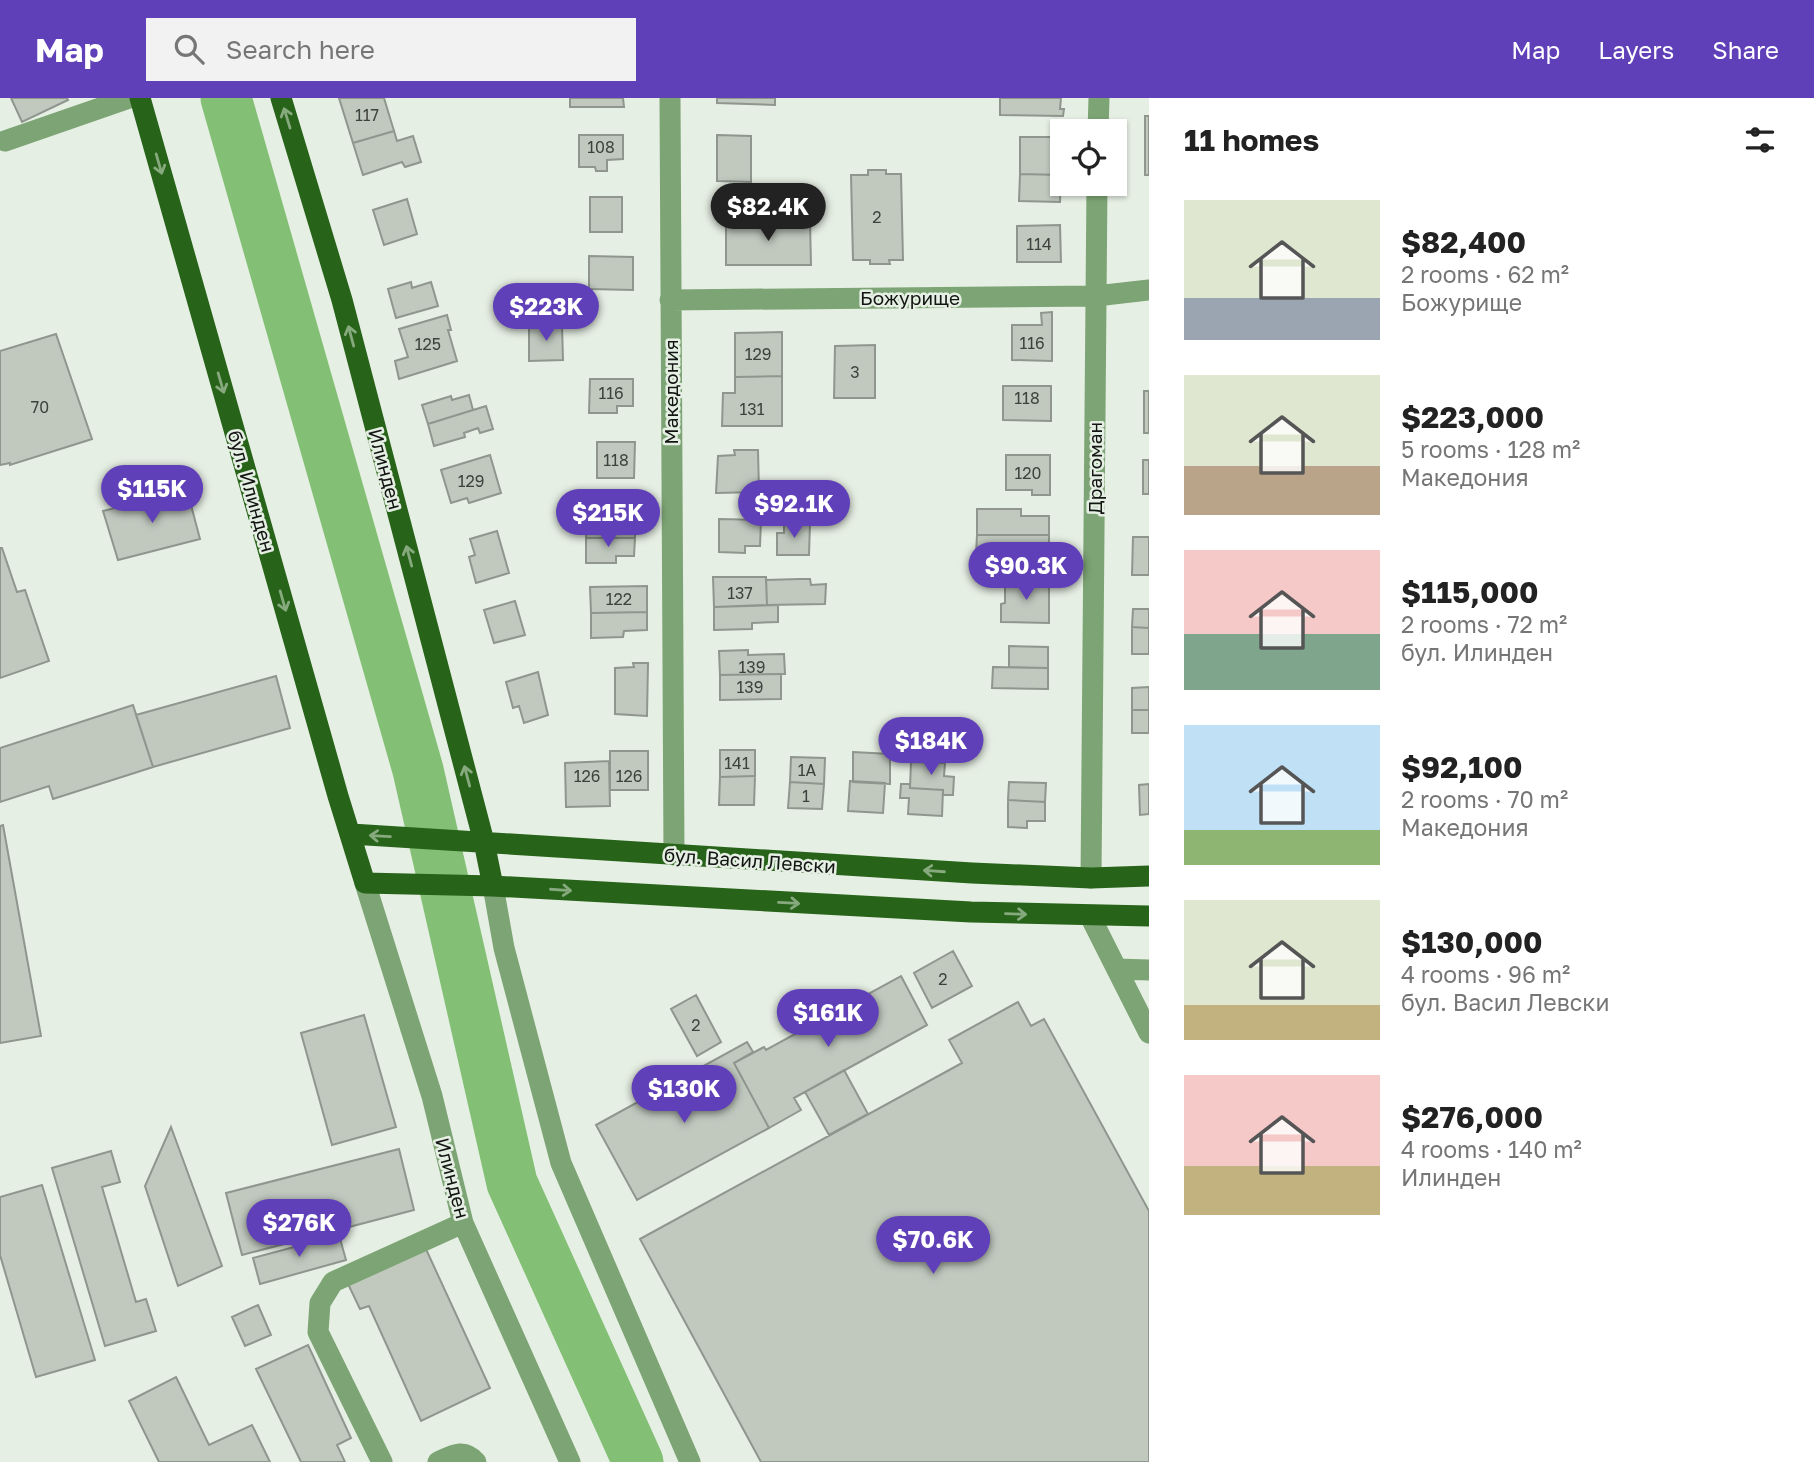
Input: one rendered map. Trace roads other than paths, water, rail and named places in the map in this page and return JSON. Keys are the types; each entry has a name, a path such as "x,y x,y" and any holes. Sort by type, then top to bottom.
{"main road":[{"name":"бул. Илинден","path":"141,98 365,883"},
{"name":"Илинден","path":"281,98 342,300 484,842"},
{"name":"бул. Васил Левски","path":"351,834 972,873 1091,878 1149,876"},
{"path":"484,842 493,886"},
{"name":"бул. Васил Левски","path":"365,883 493,886 971,912 1149,916"}],"street":[{"path":"5,142 130,98"},
{"name":"Македония","path":"670,98 674,855"},
{"path":"1098,119 1099,98"},
{"name":"Драгоман","path":"1091,878 1097,196"},
{"name":"Божурище","path":"670,300 1096,296 1149,290"},
{"name":"Илинден","path":"365,883 432,1096 463,1223 570,1462"},
{"path":"493,886 504,948 561,1163 690,1462"},
{"path":"1090,916 1149,1033"},
{"path":"1117,969 1149,970"},
{"path":"382,1462 318,1332 320,1303 333,1282 463,1223"},
{"path":"438,1462 457,1452 467,1454 477,1462"}],"waterway":[{"path":"226,98 418,770 512,1183 638,1462"}]}
